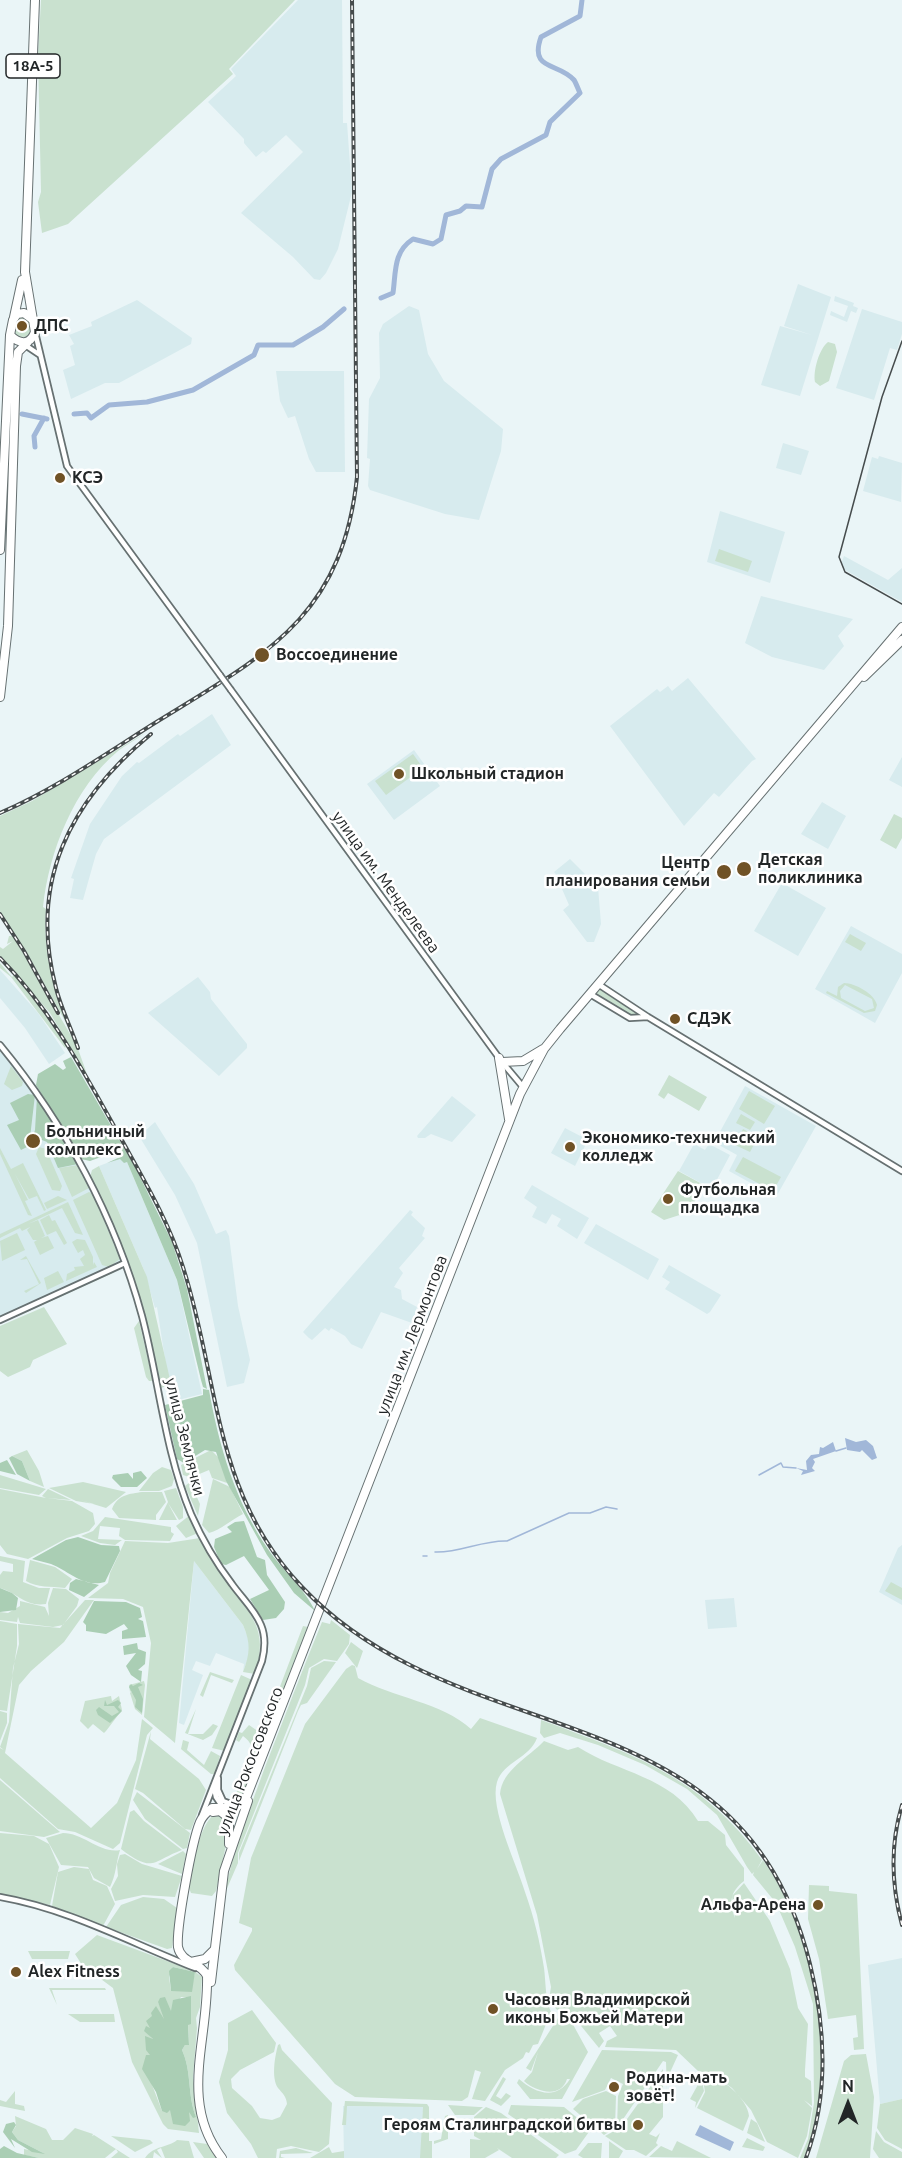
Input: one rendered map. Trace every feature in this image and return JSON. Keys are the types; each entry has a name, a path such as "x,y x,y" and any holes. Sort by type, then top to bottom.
{"highway":[{"name":"18А-5","path":"34,0 25,272 35,332"},
{"name":"18А-5","path":"0,550 10,335 19,302 22,273 34,0"},
{"path":"14,317 24,313 32,319"},
{"path":"0,697 8,626 16,366 18,352 35,332"},
{"path":"10,335 24,343"},
{"path":"509,1125 509,1107 501,1060 523,1060 544,1048 902,627"},
{"path":"848,692 902,640"},
{"path":"882,648 888,655"},
{"name":"улица им. Лермонтова","path":"328,1593 523,1087 544,1048"},
{"name":"улица Рокоссовского","path":"246,1798 328,1593"},
{"name":"улица Рокоссовского","path":"224,2158 211,2136 201,2105 201,2076 228,1857 327,1601 328,1593"},
{"path":"200,1822 208,1811 240,1806 246,1798"},
{"path":"225,1807 234,1821 234,1838"},
{"path":"197,1835 216,1810 226,1814 230,1824 228,1857"},
{"name":"улица Землячки","path":"178,1947 188,1876 200,1822"},
{"path":"178,1947 182,1955 205,1972 207,1980"},
{"path":"190,1962 205,1959 215,1949"},
{"name":"улица Рокоссовского","path":"207,1980 198,2069 198,2106 208,2137 224,2158"}],"main road":[{"path":"35,332 43,360"},
{"path":"24,343 36,351 43,360"},
{"name":"улица им. Менделеева","path":"43,360 67,465 523,1087"},
{"path":"598,984 648,1017 902,1171"},
{"path":"590,994 630,1018 648,1017"},
{"name":"улица Землячки","path":"0,1045 37,1092 94,1189 125,1263 142,1315 175,1463 190,1512 213,1556 253,1612 264,1635 262,1661 200,1822"},
{"path":"0,1320 125,1263"},
{"path":"219,1773 218,1790 223,1801 236,1804 246,1798"},
{"path":"214,1785 216,1797 225,1807"},
{"path":"0,1897 43,1906 163,1953 201,1971 207,1980"},
{"path":"163,1953 173,1953 178,1947"}],"shaded area":[{"path":"298,0 342,0 343,123 347,123 352,192 338,249 320,280 314,279 293,257 241,213 303,152 286,135 266,153 263,151 256,157 244,143 244,139 208,102 236,76 231,69"},
{"path":"798,284 831,297 800,396 761,385 780,326 812,335 784,326"},
{"path":"835,296 854,303 853,306 858,308 856,313 851,311 847,322 830,315 831,311 844,317 848,306 834,301"},
{"path":"137,300 192,338 191,344 119,383 105,383 71,399 63,370 75,365 70,346 74,344 69,335 92,326 91,322"},
{"path":"409,306 419,310 428,354 444,381 503,429 501,451 479,520 445,514 370,490 368,486 369,399 380,378 379,333 383,324"},
{"path":"862,309 902,322 902,334 897,350 890,348 874,400 836,388"},
{"path":"276,371 344,371 345,472 316,472 309,459 295,416 288,418 280,401"},
{"path":"783,443 809,451 801,475 776,468"},
{"path":"879,456 902,463 901,502 863,491 872,457 878,459"},
{"path":"720,511 785,532 770,583 707,562"},
{"path":"844,556 888,580 902,568 902,602 845,570 841,564"},
{"path":"761,596 853,619 838,636 844,646 824,670 772,657 745,643"},
{"path":"688,678 756,759 719,797 714,793 684,826 610,726 657,689 660,692 668,686 672,691"},
{"path":"212,714 231,745 104,839 96,854 83,900 70,898 74,879 71,878 90,824 122,776 137,762 139,763 178,734 180,736"},
{"path":"414,750 440,786 394,820 367,784"},
{"path":"902,757 902,787 889,780"},
{"path":"822,802 846,816 828,849 801,834"},
{"path":"570,859 598,887 601,924 594,942 587,942 563,910 569,905 562,889 566,885 554,872"},
{"path":"782,883 826,908 798,956 754,931"},
{"path":"851,926 902,954 902,973 875,1023 815,989"},
{"path":"0,970 38,1013 65,1053 49,1064 25,1028 0,998"},
{"path":"198,977 210,992 211,999 247,1044 247,1048 219,1076 148,1013"},
{"name":"Больничный комплекс","path":"0,1051 28,1079 94,1189 125,1263 0,1320"},
{"path":"745,1086 816,1126 776,1197 729,1171 737,1155 719,1145 720,1141 716,1139"},
{"path":"452,1096 476,1115 452,1142 431,1134 425,1138 418,1138 417,1136"},
{"path":"155,1122 194,1184 216,1234 226,1230 229,1236 238,1306 250,1360 244,1383 227,1387 197,1243 175,1195 139,1136"},
{"name":"Экономико-технический колледж","path":"565,1128 588,1140 575,1166 551,1153"},
{"path":"694,1144 705,1150 709,1144 730,1155 712,1189 679,1171"},
{"path":"120,1158 127,1162 177,1280 202,1394 174,1401 173,1392 170,1392 157,1307 155,1308 144,1270 99,1166"},
{"path":"532,1185 589,1218 577,1239 557,1226 561,1219 552,1214 546,1224 532,1217 537,1207 524,1198"},
{"path":"410,1210 413,1212 411,1215 425,1228 422,1236 425,1238 399,1268 403,1273 394,1287 401,1290 402,1299 417,1307 412,1323 381,1312 362,1349 351,1344 345,1336 331,1328 329,1331 325,1328 312,1340 309,1338 303,1332"},
{"path":"596,1224 659,1259 648,1280 584,1243"},
{"path":"669,1265 721,1295 710,1312 707,1314 665,1289 670,1282 662,1277"},
{"path":"902,1545 902,1605 879,1592 898,1548"},
{"path":"194,1561 243,1625 249,1640 250,1653 243,1672 244,1664 216,1653 210,1666 196,1661 192,1670 203,1675 184,1725 179,1723"},
{"path":"734,1598 737,1627 708,1629 705,1600"},
{"path":"902,1958 902,2099 880,2104 868,1965"},
{"path":"343,2106 423,2107 422,2158 344,2158"}],"green space":[{"path":"41,0 295,0 229,69 233,74 68,224 42,233 38,202 41,192 38,55"},
{"path":"20,314 29,319 32,336 22,341 13,334 13,327"},
{"path":"828,342 835,344 837,352 829,381 820,386 815,382 816,366 819,355"},
{"path":"719,549 752,561 748,572 715,561"},
{"path":"145,733 118,751 89,783 66,822 51,864 43,907 46,909 46,940 59,1001 70,1030 26,951 0,912 0,816 32,801"},
{"name":"Школьный стадион","path":"413,754 423,768 386,795 375,781"},
{"path":"894,814 902,818 902,838 896,849 880,840"},
{"path":"850,934 866,943 861,951 845,942"},
{"path":"9,936 13,936 77,1046 88,1077 50,1013 0,956 0,947 3,949 13,941 7,944"},
{"path":"0,963 12,977 14,975 22,983 48,1018 66,1046 65,1048 11,977 0,968"},
{"path":"848,983 864,990 873,997 877,1005 875,1011 864,1013 826,993 827,991 837,996 838,987","holes":["845,985 872,999 874,1008 865,1011 841,998 840,991"]},
{"path":"598,988 638,1013 637,1015 629,1015 593,993"},
{"path":"71,1057 135,1167 172,1242 187,1289 207,1389 203,1387 201,1380 177,1280 127,1162 124,1163 120,1159 107,1163 120,1157 117,1150 90,1161 81,1159 36,1085 38,1074 55,1064 63,1070 66,1068 63,1061"},
{"path":"11,1066 23,1082 22,1086 12,1090 4,1084"},
{"path":"669,1075 707,1097 699,1111 668,1093 664,1099 658,1095"},
{"path":"749,1091 775,1106 764,1124 739,1109"},
{"path":"28,1094 35,1095 29,1146 21,1150 7,1125 19,1120 10,1103"},
{"path":"37,1097 78,1164 58,1168 47,1142 42,1140 30,1146 35,1130"},
{"path":"741,1114 755,1122 750,1130 736,1123"},
{"path":"743,1129 758,1137 750,1152 735,1145"},
{"path":"39,1147 46,1149 62,1186 60,1191 52,1190 36,1154"},
{"path":"0,1148 11,1169 23,1163 46,1210 44,1211 37,1196 29,1199 15,1174 28,1200 25,1201 32,1216 28,1215 0,1154"},
{"path":"743,1157 781,1177 773,1191 735,1171"},
{"path":"78,1165 89,1188 72,1197 59,1168"},
{"path":"99,1166 147,1277 171,1384 161,1388 149,1333 133,1280 90,1177 92,1170"},
{"path":"678,1171 704,1185 689,1212 664,1220 651,1212"},
{"path":"89,1192 93,1194 120,1259 109,1267 102,1265 73,1200"},
{"path":"58,1196 67,1200 47,1209 44,1203"},
{"path":"68,1202 83,1235 75,1233 62,1208 28,1224 38,1220 45,1236 41,1238 48,1236 54,1248 40,1255 34,1242 37,1240 33,1240 27,1230 30,1227 22,1231 20,1228 0,1238 0,1234"},
{"path":"49,1215 52,1221 55,1220 67,1243 64,1245 56,1231 47,1235 40,1220"},
{"path":"17,1233 25,1250 2,1261 0,1241"},
{"path":"77,1239 85,1240 93,1257 93,1265 94,1262 97,1267 66,1281 67,1274 75,1270 74,1267 84,1266 80,1259 85,1255 83,1250 78,1253 72,1242"},
{"path":"26,1256 41,1283 26,1293 24,1291 39,1284 27,1259 20,1260"},
{"path":"119,1268 113,1273 16,1317 24,1312"},
{"path":"58,1271 64,1282 47,1290 44,1278"},
{"path":"44,1307 67,1344 33,1360 30,1367 8,1377 0,1371 0,1326"},
{"path":"139,1321 153,1381 149,1381 146,1377 134,1328"},
{"path":"203,1389 209,1390 223,1452 246,1512 268,1549 306,1595 315,1611 294,1593 267,1555 226,1481 216,1452 205,1450 184,1463 177,1459 165,1405 203,1395"},
{"path":"27,1450 39,1471 44,1487 30,1481 22,1461 12,1456"},
{"path":"211,1450 219,1458 227,1483 212,1478 209,1470 197,1475 198,1480 183,1475 181,1465"},
{"path":"12,1456 22,1461 30,1481 17,1474 9,1458"},
{"path":"7,1460 16,1475 0,1471 0,1463"},
{"path":"162,1467 171,1470 174,1479 172,1486 159,1491 139,1491 153,1473"},
{"path":"141,1471 147,1478 137,1487 121,1487 112,1478 113,1475 128,1473 133,1479 133,1473"},
{"path":"0,1475 46,1489 39,1495 0,1488"},
{"path":"213,1479 230,1487 243,1514 209,1533 202,1525"},
{"path":"83,1482 126,1492 106,1508 76,1501 49,1488"},
{"path":"190,1482 200,1504 198,1516 185,1486"},
{"path":"176,1488 183,1507 183,1518 179,1520 168,1503 177,1520 159,1520 168,1502 164,1491"},
{"path":"0,1489 46,1498 42,1496 48,1489 71,1500 47,1498 72,1501 93,1513 95,1524 89,1531 67,1538 28,1559 7,1554 0,1545"},
{"path":"162,1492 166,1502 156,1515 156,1520 119,1518 112,1509 118,1500 133,1493"},
{"path":"190,1515 198,1533 186,1538 176,1526"},
{"path":"105,1517 171,1527 171,1532 174,1534 170,1541 125,1540 119,1536 120,1528 100,1526 98,1539 122,1540 115,1545 100,1543 81,1536 93,1531"},
{"path":"244,1521 257,1557 265,1560 267,1575 285,1602 284,1609 276,1618 263,1620 250,1599 269,1590 244,1556 226,1565 221,1564 214,1547 215,1539 232,1532 227,1527 235,1522"},
{"path":"78,1537 101,1545 119,1546 120,1551 105,1582 83,1581 51,1564 32,1559 66,1540"},
{"path":"200,1538 220,1573 255,1622 260,1644 259,1658 255,1674 243,1672 249,1648 243,1625 194,1561 175,1743 144,1717 151,1643 143,1607 123,1599 88,1598 108,1583 110,1573 125,1541 168,1543"},
{"path":"0,1556 25,1561 23,1582 39,1588 50,1588 46,1604 27,1602 0,1588 0,1575 3,1571 13,1572 13,1564 0,1561"},
{"path":"30,1560 55,1567 72,1579 65,1588 40,1586 26,1581"},
{"path":"76,1579 99,1585 84,1597 69,1590 70,1583"},
{"path":"891,1582 902,1588 902,1600 885,1591"},
{"path":"0,1588 18,1598 16,1610 0,1612"},
{"path":"53,1588 66,1589 79,1599 77,1606 63,1625 53,1627 20,1623 18,1617 17,1622 0,1620 0,1612 8,1613 20,1606 20,1601 45,1607 49,1616 48,1603"},
{"path":"85,1600 94,1600 64,1642 31,1671 19,1685 5,1753 91,1828 117,1803 136,1760 142,1719 153,1728 147,1735 120,1843 113,1849 75,1832 58,1829 0,1778 0,1748 4,1750 0,1747 9,1722 13,1668 19,1644 18,1624 60,1628"},
{"path":"94,1601 126,1602 140,1608 142,1617 138,1619 143,1621 146,1637 122,1639 122,1631 128,1629 124,1624 106,1634 86,1631 86,1625 83,1622"},
{"path":"331,1620 350,1635 349,1644 337,1661 324,1659 309,1668 305,1685 238,1853 238,1863 225,1893 242,1829 293,1694 322,1622 330,1624"},
{"path":"0,1621 17,1624 17,1646 7,1711 0,1710"},
{"path":"303,1626 308,1627 262,1749 242,1777 252,1750 243,1736 239,1742 236,1740 239,1732 242,1733 249,1725 262,1734"},
{"path":"351,1642 363,1651 357,1668 345,1653"},
{"path":"137,1643 138,1649 146,1652 145,1664 138,1670 142,1671 141,1682 131,1675 126,1666 136,1653 124,1655 123,1646"},
{"path":"324,1661 336,1662 307,1703 301,1705 298,1711 239,1861 239,1853 307,1686 311,1668"},
{"path":"352,1665 355,1666 358,1678 386,1691 446,1712 471,1729 480,1718 537,1738 529,1750 500,1775 496,1793 500,1821 536,1930 551,2012 538,2044 533,2045 529,2053 526,2052 523,2058 505,2070 485,2101 472,2099 481,2072 475,2070 468,2097 462,2101 355,2097 335,2084 235,1970 234,1965 252,1931 252,1928 239,1923 251,1858 305,1724 346,1669"},
{"path":"210,1672 234,1680 232,1683 211,1675 203,1697 200,1695"},
{"path":"241,1675 252,1682 225,1751 212,1748"},
{"path":"144,1681 142,1715 135,1709 130,1693 137,1685 130,1692 129,1685"},
{"path":"139,1683 143,1685 138,1687 143,1699 142,1713 135,1707 136,1700 129,1687 131,1684 133,1686"},
{"path":"111,1696 112,1701 119,1696 122,1710 104,1733 93,1724 88,1729 80,1721 85,1701"},
{"path":"105,1700 107,1705 118,1700 121,1703 118,1707 122,1711 110,1723 98,1715 96,1710 99,1707 112,1716 119,1712 114,1706 104,1706"},
{"path":"196,1709 188,1734 203,1734 213,1724 218,1726 212,1735 203,1740 185,1733"},
{"path":"0,1711 7,1713 7,1723 0,1741"},
{"path":"541,1720 635,1757 690,1788 716,1808 740,1832 762,1860 757,1869 763,1860 782,1891 798,1927 810,1965 818,2004 822,2045 822,2085 816,2123 804,2158 800,2158 808,2139 814,2103 813,2004 795,1947 776,1903 753,1875 754,1872 752,1874 747,1867 717,1815 687,1789 645,1765 598,1745 560,1733 544,1738 540,1733"},
{"path":"151,1731 150,1739 199,1779 206,1790 191,1830 185,1829 143,1793 135,1789"},
{"path":"183,1740 189,1742 187,1750 204,1765 211,1751 220,1756 215,1774 211,1774 181,1749"},
{"path":"544,1741 568,1750 578,1747 659,1785 687,1806 698,1821 708,1821 725,1835 726,1845 744,1868 744,1881 733,1895 744,1883 770,1921 790,1969 798,2008 808,2024 805,2077 811,2081 812,2106 804,2100 812,2108 807,2136 798,2158 767,2142 751,2110 732,2088 713,2074 698,2071 676,2050 605,2047 607,2041 617,2036 610,2026 599,2033 604,2041 599,2048 573,2016 556,2009 550,1993 551,1987 537,1915 500,1794 502,1785 511,1771"},
{"path":"258,1763 243,1798 234,1802 239,1785"},
{"path":"0,1780 60,1832 44,1837 0,1831"},
{"path":"137,1792 190,1833 187,1848 183,1849 145,1819 133,1800"},
{"path":"134,1810 144,1821 182,1850 153,1863 147,1863 132,1857 121,1849 130,1812"},
{"path":"217,1813 228,1820 228,1836 216,1891 212,1896 191,1893 189,1888 201,1835 211,1817"},
{"path":"0,1833 34,1836 49,1844 59,1867 50,1905 0,1894"},
{"path":"63,1833 78,1836 106,1849 120,1850 110,1887 94,1878 88,1867 61,1865 46,1838"},
{"path":"183,1851 186,1854 182,1874 158,1864"},
{"path":"125,1854 142,1864 182,1876 175,1897 143,1895 115,1901 111,1889 118,1876 117,1864 120,1855"},
{"path":"74,1867 89,1869 93,1880 107,1886 115,1904 103,1926 52,1906 58,1872"},
{"path":"809,1885 829,1886 829,1891 857,1894 864,2049 854,2050 853,2038 858,2037 856,2015 828,2019 819,1959 808,1919"},
{"path":"143,1897 164,1899 177,1908 172,1948 167,1949 106,1927 121,1905"},
{"path":"97,1935 194,1971 202,1977 200,2007 196,2018 193,2077 199,2133 168,2129 163,2124 132,2062 113,1988 82,1965 75,1954","holes":["173,1967 195,1972 192,1986 186,1991 171,1991 169,1977","181,1997 186,1997 191,2024 188,2024 189,2044 185,2045 182,2050 196,2117 189,2111 188,2114 170,2109 162,2111 151,2082 147,2055 151,2056 154,2041 149,2034 156,2007 164,2021 165,2015 158,2002 171,2012"]},
{"path":"28,1951 70,1951 68,1959 32,1959"},
{"path":"173,1967 195,1972 192,1992 171,1991 169,1971"},
{"path":"49,1988 105,1988 106,1990 52,1990 57,2005"},
{"path":"191,1996 191,2024 188,2025 189,2045 185,2045 182,2050 196,2117 193,2118 189,2112 190,2121 185,2126 173,2124 170,2110 167,2113 162,2111 156,2092 142,2069 146,2055 150,2055 146,2050 145,2036 153,2039 144,2031 146,2026 150,2028 146,2021 152,2016 151,2013 156,2006 164,2019 158,2002 160,1998 165,1997 171,2011 173,2000"},
{"path":"252,2010 276,2043 274,2052 240,2070 231,2079 232,2088 252,2106 260,2118 272,2120 280,2117 287,2104 276,2084 274,2073 280,2044 282,2050 332,2103 329,2144 319,2152 291,2146 277,2149 276,2158 258,2158 251,2144 227,2113 219,2082 228,2050 228,2023"},
{"path":"68,2014 114,2014 115,2022 80,2022"},
{"path":"562,2016 570,2019 588,2052 562,2099 530,2099 517,2083 519,2079 538,2091 548,2092 524,2081 532,2072 538,2052 531,2071 526,2068 558,2018"},
{"path":"602,2050 671,2052 678,2055 667,2079 667,2091 666,2062 663,2061 617,2128 618,2096 623,2084 611,2078 605,2090 572,2102"},
{"path":"866,2054 874,2097 870,2158 816,2158 844,2061 851,2055"},
{"path":"663,2069 663,2117 649,2134 656,2137 660,2133 656,2143 658,2145 646,2156 634,2150 626,2150 605,2136 616,2130 617,2133"},
{"path":"705,2075 718,2079 733,2089 744,2103 749,2116 743,2131 697,2108 705,2092 703,2080"},
{"path":"503,2077 506,2079 496,2096 501,2099 506,2093 511,2096 501,2106 490,2100"},
{"path":"700,2081 704,2091 695,2108 696,2102 690,2099"},
{"path":"15,2091 15,2104 24,2106 25,2111 0,2106 0,2100 6,2102"},
{"path":"606,2091 616,2096 615,2128 604,2135 573,2109 583,2099"},
{"path":"902,2099 902,2149 885,2140 877,2128 880,2104"},
{"path":"345,2101 427,2104 432,2158 420,2158 423,2107 347,2106 346,2125 342,2125"},
{"path":"448,2105 483,2107 474,2115 455,2115"},
{"path":"511,2105 564,2107 591,2129 576,2150 565,2154 508,2114"},
{"path":"486,2107 501,2113 559,2155 556,2158 512,2158 497,2148 499,2150 485,2158 470,2158 470,2139 481,2140 474,2136 474,2117"},
{"path":"448,2115 448,2139 434,2144 434,2141 441,2139 445,2116"},
{"path":"15,2116 46,2129 52,2140 63,2140 75,2128 93,2134 92,2136 94,2135 116,2149 105,2158 39,2158 24,2155 24,2149 43,2153 18,2140 12,2132 16,2126"},
{"path":"751,2119 757,2123 765,2142 747,2133"},
{"path":"14,2122 16,2125 12,2132 18,2140 45,2154 32,2152 11,2139 15,2148 3,2132 6,2124"},
{"path":"876,2131 884,2142 902,2152 902,2158 879,2158 873,2149"},
{"path":"111,2136 150,2140 153,2143 135,2152"},
{"path":"747,2138 765,2147 763,2151 742,2147"},
{"path":"177,2140 189,2141 194,2158 165,2158 161,2148 157,2150 162,2158 154,2152 153,2158 145,2158 153,2151"},
{"path":"609,2141 623,2151 619,2158 609,2158"},
{"path":"677,2141 711,2158 649,2157 661,2146 672,2151"},
{"path":"193,2142 207,2144 218,2158 204,2158"},
{"path":"588,2143 602,2143 601,2158 583,2158 578,2155"},
{"path":"4,2146 17,2153 39,2158 0,2158 0,2149"},
{"path":"329,2147 332,2153 344,2151 344,2158 310,2158"},
{"path":"296,2148 313,2153 281,2154 281,2157 285,2158 279,2158 280,2151"},
{"path":"116,2149 130,2158 111,2158 118,2152"}],"water":[{"path":"845,1438 856,1442 866,1440 873,1446 877,1458 872,1460 862,1450 860,1452 847,1450"},
{"path":"833,1442 836,1451 813,1459 815,1462 812,1468 815,1471 801,1475 803,1471 796,1468 807,1470 806,1461 811,1455 819,1454 820,1447 823,1448"},
{"path":"700,2125 734,2142 730,2151 695,2135"}],"waterway":[{"path":"381,298 393,293 397,263 407,244 413,239 433,244 441,239 446,215 460,211 466,206 482,207 492,169 501,159 546,135 550,122 580,93 574,80 567,74 542,61 538,48 541,37 580,16 582,0"},
{"path":"74,414 87,413 91,418 109,405 147,402 193,390 254,355 258,345 293,345 323,327 344,309"},
{"path":"22,414 47,419"},
{"path":"35,447 34,436 44,418"},
{"path":"836,1451 846,1448"},
{"path":"759,1475 781,1463 783,1467 796,1468"},
{"path":"435,1552 507,1541 569,1513 590,1513 606,1507 617,1509"}],"tram line":[{"path":"902,341 882,397 839,557 845,572 902,604"}],"railway":[{"path":"0,813 76,772 260,655 290,630 314,601 334,567 348,526 357,477 352,0"},
{"path":"78,1048 58,996 49,949 48,913 52,878 63,846 78,816 98,787 151,734"},
{"path":"0,914 24,951 58,1013"},
{"path":"0,958 19,978 65,1041 162,1215 183,1267 223,1434 235,1474 251,1513 273,1551 302,1587 367,1641 440,1679 590,1735 661,1767 724,1811 775,1875 810,1964 822,2037 823,2062 819,2110 806,2158"},
{"path":"902,1805 895,1835 893,1865 902,1925"}],"place":[{"name":"ДПС","path":"22,326"},
{"name":"КСЭ","path":"60,478"},
{"name":"Воссоединение","path":"262,655"},
{"name":"Школьный стадион","path":"399,774"},
{"name":"Детская поликлиника","path":"744,869"},
{"name":"Центр планирования семьи","path":"724,872"},
{"name":"СДЭК","path":"675,1019"},
{"name":"Больничный комплекс","path":"33,1141"},
{"name":"Экономико-технический колледж","path":"570,1147"},
{"name":"Футбольная площадка","path":"668,1199"},
{"name":"Альфа-Арена","path":"818,1905"},
{"name":"Alex Fitness","path":"16,1972"},
{"name":"Часовня Владимирской иконы Божьей Матери","path":"493,2009"},
{"name":"Родина-мать зовёт!","path":"614,2087"},
{"name":"Героям Сталинградской битвы","path":"638,2125"}]}
